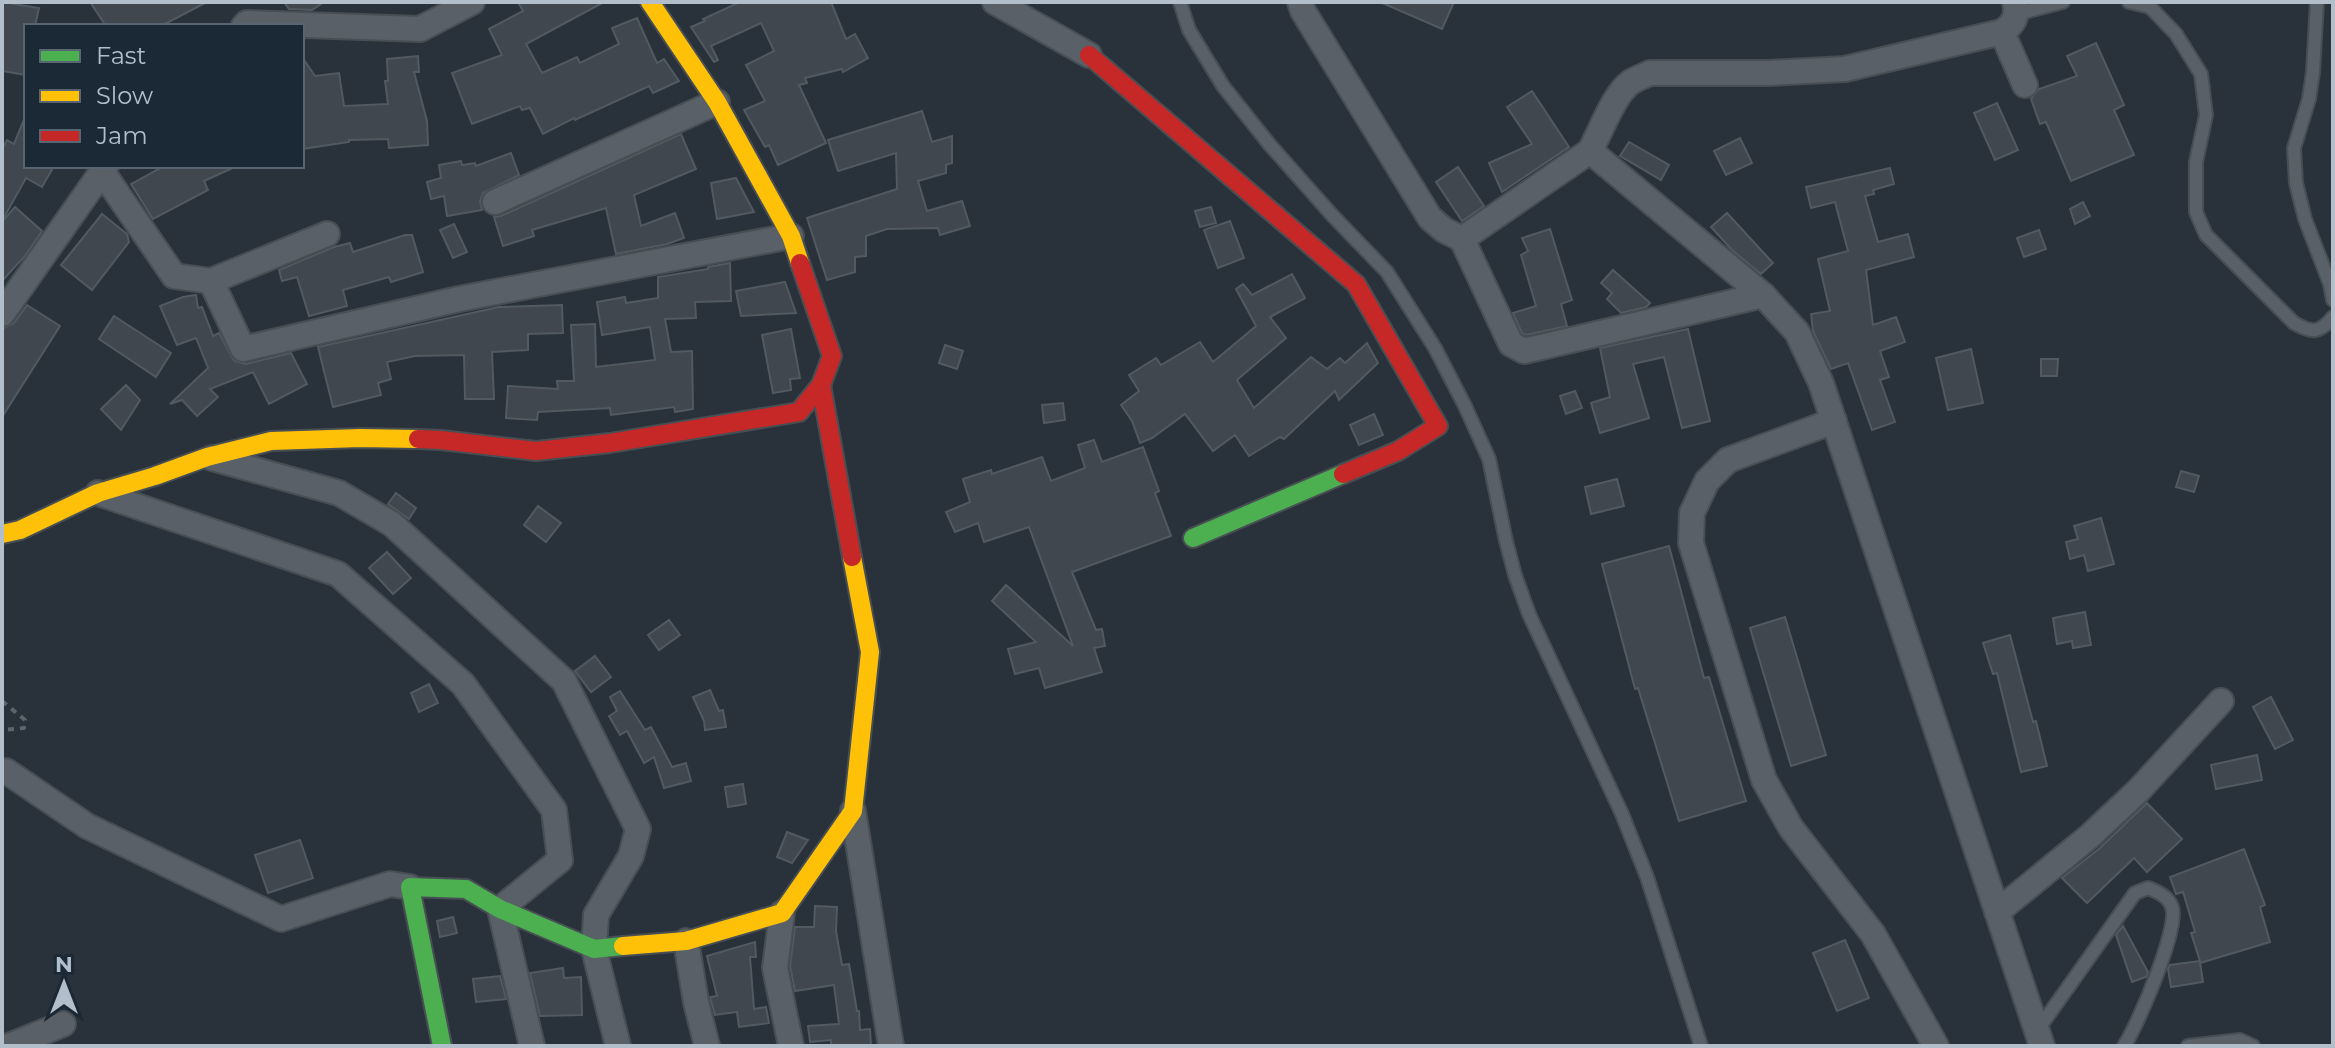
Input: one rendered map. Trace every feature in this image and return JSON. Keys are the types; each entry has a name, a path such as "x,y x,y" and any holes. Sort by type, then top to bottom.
{"street":[{"path":"304,25 420,29 472,2"},
{"path":"2,534 20,530 98,493 207,457 271,441 360,438 441,440 536,451 610,443 799,412 821,385 832,356 791,236 717,102 650,2"},
{"path":"995,2 1089,55 1356,284 1438,426 1398,451 1193,538"},
{"path":"1300,2 1430,218 1462,239 1511,344 1524,351 1763,295"},
{"path":"1462,239 1590,151 1618,94 1632,81 1650,73 1768,73 1845,69 2011,16 2025,85"},
{"path":"246,24 276,24"},
{"path":"495,202 717,102"},
{"path":"1590,151 1763,295 1797,332 1821,383 2040,1038"},
{"path":"2,314 103,168 174,276 211,281 327,234"},
{"path":"211,281 243,349 459,299 791,236"},
{"path":"821,385 870,652 853,811 891,1046"},
{"path":"1834,421 1728,460 1707,481 1692,513 1691,543 1764,780 1791,828 1873,934 1936,1046"},
{"path":"207,457 339,493 392,524 564,681 638,829 631,856 596,915 594,949 618,1046"},
{"path":"98,493 338,574 463,684 554,810 560,860 500,909"},
{"path":"1997,912 2090,836 2139,790 2221,701"},
{"path":"6,771 87,826 281,919 390,884 466,889 500,909 594,949 686,941 782,913"},
{"path":"791,1046 775,968 782,913 853,811"},
{"path":"410,887 442,1046"},
{"path":"500,909 532,1046"},
{"path":"686,941 707,1046"},
{"path":"9,1046 63,1024"}],"lane":[{"path":"1180,2 1189,30 1223,86 1270,145 1387,272 1435,348 1465,406 1489,459 1509,552 1529,614 1622,814 1647,877 1701,1046"},
{"path":"2011,16 2063,2"},
{"path":"2129,2 2150,7 2176,34 2201,74 2206,115 2196,162 2196,212 2206,235 2294,323 2309,331 2324,328 2333,317"},
{"path":"2317,2 2309,99 2294,148 2296,183 2305,219 2333,300"},
{"path":"2040,1038 2135,893 2148,888 2161,893 2172,907 2172,924 2154,982 2124,1046"},
{"path":"2188,1046 2240,1040 2253,1046"}],"path":[{"path":"2,701 25,720 24,728 2,730"}],"building":[{"path":"2,2 39,8 35,24 24,24 24,75 2,71"},
{"path":"90,2 207,2 165,24 105,24"},
{"path":"284,2 324,2 312,10 289,9"},
{"path":"518,2 604,2 526,44 542,73 577,57 580,63 619,44 612,28 637,18 657,63 664,59 679,81 653,93 649,86 543,134 530,108 522,110 520,106 472,124 452,73 502,55 489,29 523,11"},
{"path":"740,2 831,2 846,39 855,34 868,58 843,72 842,69 805,78 807,83 799,85 826,143 778,165 769,145 765,147 744,110 765,101 746,65 774,51 761,23 711,46 718,60 714,62 691,27"},
{"path":"1380,2 1454,2 1442,29"},
{"path":"2096,43 2124,105 2114,110 2134,155 2071,181 2046,122 2040,124 2031,99 2039,89 2077,76 2067,56"},
{"path":"418,56 419,72 414,72 427,121 428,145 389,148 388,139 349,140 304,149 304,60 315,76 339,73 344,106 388,104 385,81 388,81 387,59"},
{"path":"1532,91 1569,147 1502,192 1489,163 1532,144 1507,107"},
{"path":"1997,103 2018,150 1995,160 1974,113"},
{"path":"922,111 932,142 952,136 952,163 946,165 946,173 918,181 927,211 962,201 970,226 940,235 938,228 887,229 866,236 866,256 855,257 855,272 827,280 807,218 897,189 896,153 838,171 828,140"},
{"path":"24,119 24,168 53,168 42,187 26,178 2,221 2,149 7,140 14,144"},
{"path":"681,134 696,169 634,195 641,226 675,213 684,238 616,254 606,208 532,230 534,236 503,246 494,217"},
{"path":"1740,138 1752,163 1726,175 1714,151"},
{"path":"1629,142 1669,165 1661,180 1620,156"},
{"path":"511,153 519,175 483,193 480,201 482,210 447,216 444,196 431,199 427,182 441,178 439,165 461,161 462,165 475,163 476,166"},
{"path":"1458,167 1484,206 1462,221 1436,182"},
{"path":"160,168 233,168 204,181 208,190 153,219 131,184"},
{"path":"1890,168 1894,184 1873,190 1874,194 1865,196 1878,242 1908,234 1914,257 1866,270 1873,325 1896,317 1905,342 1880,351 1889,377 1880,380 1895,422 1872,430 1848,363 1831,369 1813,331 1811,314 1830,311 1818,259 1848,251 1835,202 1811,208 1806,187"},
{"path":"736,178 754,212 717,219 711,183"},
{"path":"2083,202 2090,216 2075,224 2070,209"},
{"path":"15,207 42,231 2,281 2,222"},
{"path":"1211,207 1216,223 1200,227 1195,211"},
{"path":"1727,213 1773,263 1761,274 1711,227"},
{"path":"102,214 127,234 129,242 92,290 61,265"},
{"path":"1230,221 1244,258 1218,268 1204,230"},
{"path":"454,224 467,252 453,258 440,230"},
{"path":"1550,229 1572,300 1561,304 1567,326 1526,335 1522,333 1513,313 1536,306 1521,255 1528,251 1522,238"},
{"path":"2039,230 2046,249 2024,257 2017,238"},
{"path":"412,235 423,272 391,282 389,277 343,290 347,306 309,316 297,277 282,281 279,270 334,247 350,243 353,252"},
{"path":"730,263 731,301 695,302 696,318 665,319 671,352 692,351 693,409 675,412 674,407 611,415 610,408 538,412 537,420 506,418 508,386 558,389 557,381 574,381 571,325 595,324 596,367 655,360 650,327 602,335 597,302 625,297 626,303 658,298 658,277"},
{"path":"1613,270 1650,303 1646,307 1621,313 1607,299 1612,293 1601,283"},
{"path":"1292,274 1305,298 1270,317 1286,338 1237,380 1254,408 1311,357 1327,369 1340,358 1345,363 1367,343 1378,363 1339,400 1335,391 1284,439 1280,437 1249,456 1235,435 1213,451 1185,414 1140,443 1132,421 1121,405 1139,391 1129,375 1156,358 1161,365 1200,342 1213,362 1256,326 1236,289 1243,284 1252,295"},
{"path":"785,282 796,313 741,316 736,291"},
{"path":"196,295 198,308 202,307 213,336 219,333 234,361 246,364 291,353 307,384 269,404 253,372 210,389 218,397 197,416 182,400 170,404 208,368 196,338 177,345 160,306"},
{"path":"27,305 60,326 2,417 2,329 14,323"},
{"path":"562,305 563,333 528,334 528,350 492,352 494,399 465,399 464,355 415,356 387,362 391,379 378,383 381,395 333,407 318,347 499,307"},
{"path":"114,316 171,353 156,377 99,339"},
{"path":"791,329 800,378 790,379 791,390 773,393 762,335"},
{"path":"1688,329 1710,421 1682,428 1664,357 1633,364 1649,418 1600,433 1591,403 1610,397 1600,348"},
{"path":"945,345 963,351 957,369 939,363"},
{"path":"1971,349 1983,403 1948,410 1936,358"},
{"path":"2041,359 2058,359 2057,376 2041,376"},
{"path":"126,385 140,400 121,430 101,409"},
{"path":"1575,391 1582,408 1566,414 1560,396"},
{"path":"1063,403 1065,420 1044,423 1042,405"},
{"path":"1374,414 1383,435 1359,445 1350,425"},
{"path":"1094,440 1102,462 1143,447 1171,536 1072,572 1096,630 1102,629 1105,646 1094,648 1102,672 1045,688 1039,668 1015,674 1008,649 1036,642 992,601 1006,585 1073,646 1029,527 984,542 978,523 955,532 946,512 970,502 963,479 991,470 992,474 1042,457 1051,481 1085,468 1078,445"},
{"path":"2181,471 2199,476 2194,492 2176,487"},
{"path":"1617,479 1624,506 1591,514 1585,487"},
{"path":"396,493 416,508 409,519 388,504"},
{"path":"538,506 561,523 546,542 524,525"},
{"path":"2101,518 2114,564 2088,571 2084,555 2070,559 2066,542 2078,539 2074,526"},
{"path":"1669,546 1704,678 1709,677 1746,801 1679,821 1638,688 1635,689 1602,564"},
{"path":"387,552 411,578 393,594 369,568"},
{"path":"2085,612 2091,645 2073,648 2072,641 2057,644 2053,618"},
{"path":"1785,617 1826,755 1791,766 1750,628"},
{"path":"669,620 680,635 659,650 648,635"},
{"path":"2010,635 2047,766 2021,772 1997,673 1993,674 1983,643"},
{"path":"595,656 611,677 591,692 575,671"},
{"path":"429,684 438,703 419,712 411,693"},
{"path":"710,690 719,711 723,710 726,727 705,730 693,697"},
{"path":"620,691 645,730 651,727 672,767 686,763 691,781 664,788 654,757 644,763 627,731 620,735 609,716 617,711 610,697"},
{"path":"2271,697 2293,740 2275,749 2253,707"},
{"path":"2257,755 2262,780 2216,789 2211,765"},
{"path":"743,784 746,804 728,807 725,787"},
{"path":"2147,803 2182,839 2147,872 2134,858 2087,903 2062,878 2100,848"},
{"path":"787,832 808,840 792,863 777,857"},
{"path":"300,840 313,878 268,893 255,855"},
{"path":"2244,849 2265,905 2260,907 2270,942 2200,963 2203,982 2171,987 2170,965 2200,961 2183,892 2176,894 2170,877"},
{"path":"815,906 837,907 836,931 842,965 849,964 860,1030 870,1029 871,1046 831,1046 831,1040 810,1042 808,1026 839,1024 834,985 795,991 790,966 795,927 814,927"},
{"path":"453,917 457,933 440,937 437,921"},
{"path":"2123,926 2148,972 2146,977 2132,982 2116,935"},
{"path":"1845,940 1869,998 1837,1011 1813,953"},
{"path":"755,942 756,957 750,957 754,1009 766,1007 769,1023 739,1027 737,1012 715,1015 710,997 717,996 707,956"},
{"path":"563,968 564,978 581,977 582,1015 540,1016 530,973"},
{"path":"500,976 506,999 476,1002 473,979"}],"traffic: fast":[{"path":"1193,538 1343,474"},
{"path":"442,1046 410,887 466,889 500,909 594,949 623,946"}],"traffic: slow":[{"path":"650,2 717,102 791,236 800,263"},
{"path":"2,534 20,530 98,493 207,457 271,441 418,439"},
{"path":"623,946 686,941 782,913 853,811 870,652 852,557"}],"traffic: jam":[{"path":"1089,55 1356,284 1438,426 1398,451 1343,474"},
{"path":"418,439 536,451 610,443 799,412 821,385 832,356 800,263"},
{"path":"821,385 852,557"}]}
